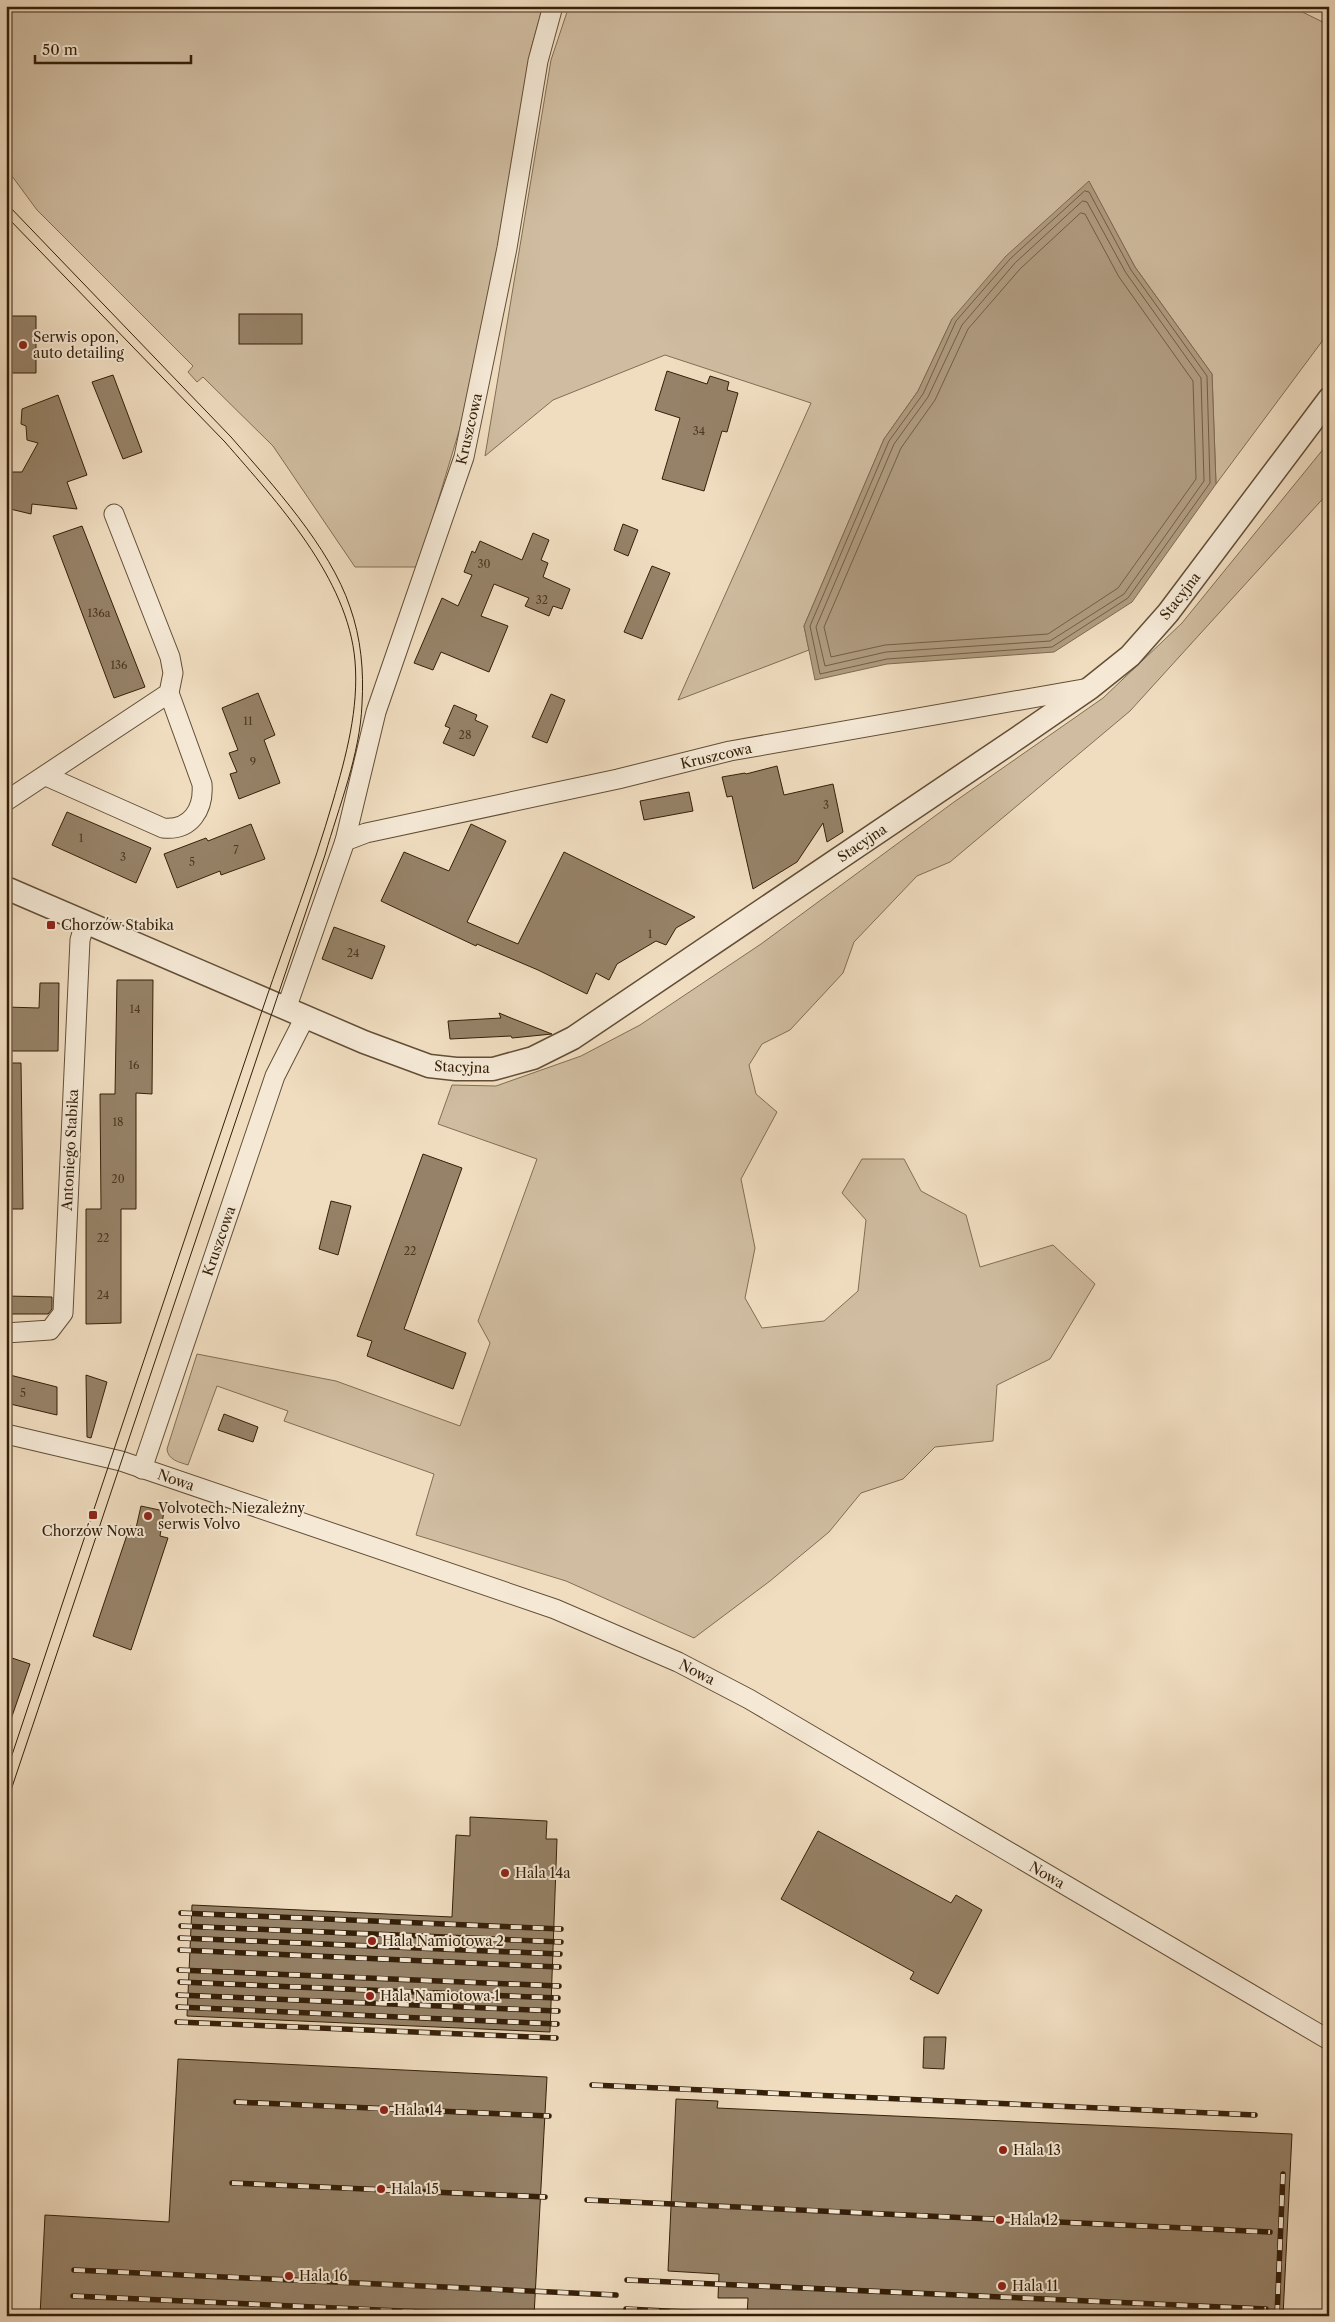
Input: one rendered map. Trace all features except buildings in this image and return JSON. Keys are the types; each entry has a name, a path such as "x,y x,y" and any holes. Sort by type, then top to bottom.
{"street":[{"name":"Kruszcowa","path":"142,1469 275,1076 345,841 376,712 464,457 507,248 538,61 553,6"},
{"name":"Stacyjna","path":"295,1013 400,1057 428,1066 456,1069 493,1069 533,1058 572,1038 1090,688 1130,656 1168,613 1329,399"},
{"path":"46,776 163,828 174,829 184,826 198,810 203,794 202,784 169,693 173,673 170,657 114,514"},
{"name":"Kruszcowa","path":"345,841 366,832 618,779 730,751 1090,688"},
{"path":"6,801 169,693"},
{"path":"6,888 295,1013"},
{"name":"Antoniego Stabika","path":"6,1333 50,1330 63,1313 80,940 84,922"},
{"name":"Nowa","path":"6,1434 99,1456 142,1469 555,1609 678,1662 749,1699 1329,2040"}],"shaded area":[{"path":"6,6 543,6 531,49 482,355 418,567 355,567 273,446 203,377 197,382 188,372 193,366 37,210 6,168"},
{"path":"569,6 1290,6 1329,25 1329,332 1216,484 1212,374 1135,267 1089,182 952,319 918,391 884,439 804,626 809,650 678,700 811,403 665,355 553,400 485,456 551,60"},
{"path":"1329,442 1329,492 1130,711 950,862 917,876 854,942 843,973 790,1030 762,1044 749,1065 756,1094 777,1112 741,1179 755,1248 745,1298 762,1328 824,1321 858,1291 866,1220 842,1193 862,1159 904,1159 921,1191 966,1215 980,1267 1053,1245 1095,1284 1050,1359 997,1385 993,1441 935,1447 903,1479 861,1493 829,1532 770,1581 694,1638 566,1581 416,1535 434,1474 284,1421 288,1411 217,1386 188,1465 169,1456 167,1449 197,1354 336,1381 460,1426 490,1343 478,1321 537,1159 438,1124 452,1085 496,1086 581,1056 640,1025 761,944 954,802 1103,698 1182,623"}],"water":[{"path":"1089,181 1135,267 1212,374 1216,484 1132,602 1054,652 887,664 815,680 804,626 884,439 918,391 952,319 1006,256"}],"tram line":[{"path":"6,203 231,437 298,517 329,562 341,584 354,619 361,655 363,679 360,723 353,761 325,855 6,1805"},
{"path":"6,216 225,442 287,516 325,571 339,600 350,630 356,679 350,732 325,827 6,1773"}],"railway":[{"path":"181,1913 561,1929"},
{"path":"181,1926 561,1942"},
{"path":"180,1938 560,1954"},
{"path":"180,1950 559,1967"},
{"path":"179,1970 559,1986"},
{"path":"180,1982 558,1998"},
{"path":"178,1995 558,2011"},
{"path":"178,2007 557,2024"},
{"path":"177,2022 556,2038"},
{"path":"592,2085 1255,2115"},
{"path":"236,2102 549,2116"},
{"path":"1277,2316 1283,2174"},
{"path":"232,2183 545,2197"},
{"path":"587,2200 1270,2232"},
{"path":"74,2270 616,2295"},
{"path":"627,2280 1266,2309"},
{"path":"73,2296 512,2316"},
{"path":"626,2309 768,2316"}],"place":[{"name":"Serwis opon, auto detailing","path":"23,345"},
{"name":"Chorzów Stabika","path":"51,925"},
{"name":"Chorzów Nowa","path":"93,1515"},
{"name":"Volvotech. Niezależny serwis Volvo","path":"148,1516"},
{"name":"Hala 14a","path":"505,1873"},
{"name":"Hala Namiotowa 2","path":"372,1941"},
{"name":"Hala Namiotowa 1","path":"370,1996"},
{"name":"Hala 14","path":"384,2110"},
{"name":"Hala 13","path":"1003,2150"},
{"name":"Hala 15","path":"381,2189"},
{"name":"Hala 12","path":"1000,2220"},
{"name":"Hala 16","path":"289,2276"},
{"name":"Hala 11","path":"1002,2286"}]}
